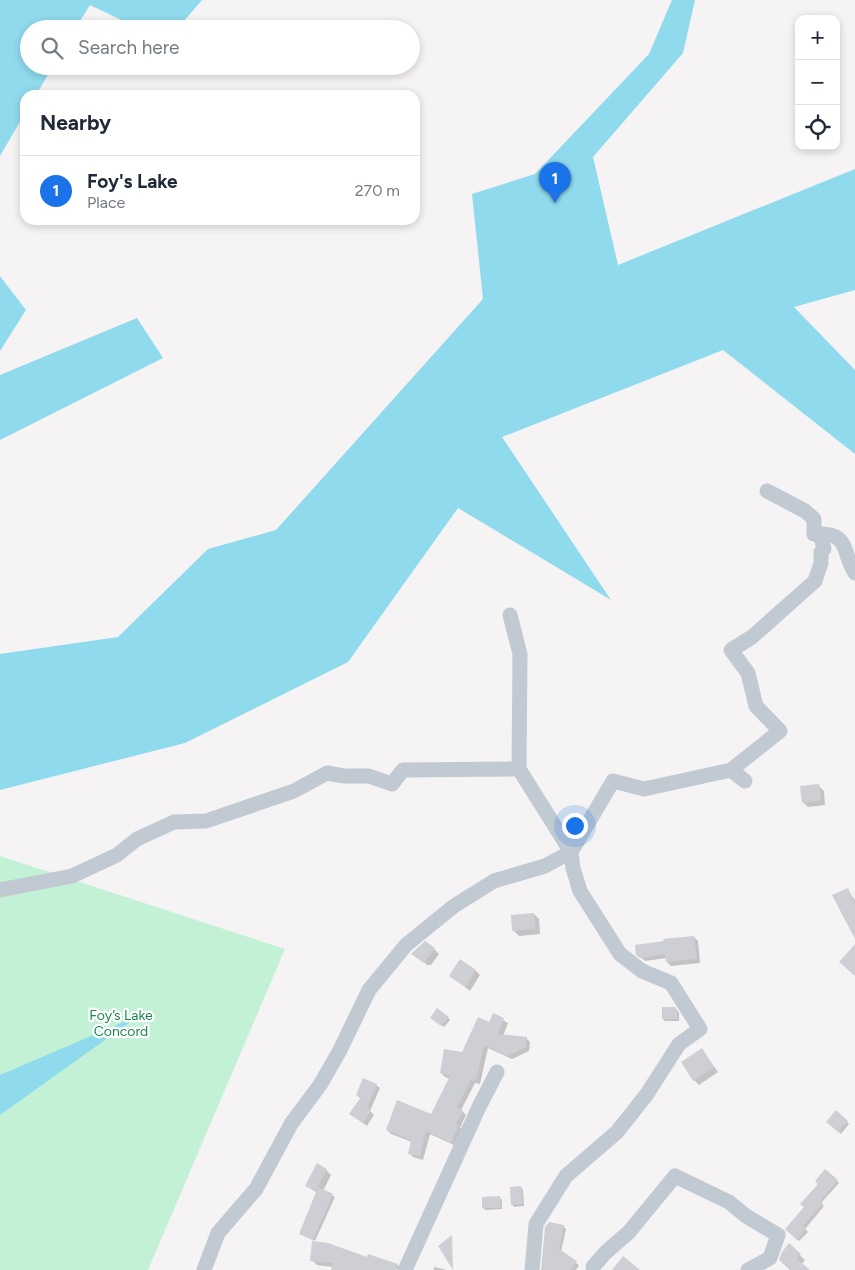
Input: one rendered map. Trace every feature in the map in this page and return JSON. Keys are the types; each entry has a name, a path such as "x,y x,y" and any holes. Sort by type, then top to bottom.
{"street":[{"path":"767,491 805,511 814,519 814,534"},
{"path":"814,534 829,533 844,544 855,574"},
{"path":"204,1270 218,1233 256,1189 290,1124 320,1085 339,1052 369,990 406,945 454,906 494,881 545,866 571,852 613,781 644,790 731,770 780,731 756,706 748,673 731,650 752,637 815,581 821,563 821,552 824,549 821,536 814,534"},
{"path":"510,615 520,654 520,769 571,852 572,868 580,891 620,954 642,971 670,983 700,1029 679,1044 647,1094 617,1132 566,1176 536,1224 532,1270"},
{"path":"0,890 72,876 117,855 137,839 174,822 206,821 294,791 327,773 344,776 368,776 392,784 403,770 520,769"},
{"path":"731,770 745,781"},
{"path":"405,1270 479,1107 497,1072"},
{"path":"593,1267 606,1252 629,1232 676,1176 729,1202 746,1216 778,1235 770,1258 748,1270"}],"green space":[{"name":"Foy’s Lake Concord","path":"0,856 285,949 148,1270 0,1270"}],"water":[{"path":"0,0 202,0 185,20 121,20 90,5 81,20 20,20 20,75 48,75 39,90 20,90 20,122 0,156"},
{"path":"672,0 695,0 683,53 593,157 618,265 855,169 855,290 794,307 855,370 855,454 723,350 502,437 611,600 458,508 348,662 185,743 0,790 0,654 118,637 208,549 276,530 483,299 472,194 535,174 649,54"},
{"path":"0,276 26,310 0,351"},
{"path":"137,318 163,358 0,440 0,375"},
{"path":"140,1015 0,1115 0,1075"}],"building":[{"path":"819,784 821,801 802,803 800,786"},
{"path":"848,888 855,904 855,939 832,895"},
{"path":"534,913 536,929 512,931 511,915"},
{"path":"694,936 697,959 666,962 665,954 640,958 636,955 635,945 664,941 663,939"},
{"path":"425,941 435,948 424,963 411,954"},
{"path":"855,944 855,976 839,962"},
{"path":"460,959 476,970 465,987 449,976"},
{"path":"662,1007 675,1007 677,1019 662,1019"},
{"path":"437,1008 449,1017 441,1026 430,1018"},
{"path":"493,1013 504,1018 498,1034 527,1037 526,1047 508,1056 484,1045 476,1081 471,1080 457,1107 463,1110 456,1124 459,1125 451,1143 426,1131 420,1156 408,1154 411,1140 386,1130 397,1100 431,1114 450,1076 440,1073 444,1049 462,1052 478,1017 489,1022"},
{"path":"702,1048 714,1067 693,1081 681,1062"},
{"path":"363,1078 377,1084 367,1107 371,1110 363,1123 349,1114 361,1097 356,1095"},
{"path":"836,1110 848,1121 838,1132 826,1122"},
{"path":"317,1163 327,1169 315,1191 305,1186"},
{"path":"825,1169 838,1180 820,1201 823,1203 803,1226 806,1229 797,1240 785,1229 804,1207 800,1204 818,1184 815,1181"},
{"path":"521,1186 522,1204 511,1205 510,1187"},
{"path":"318,1187 333,1194 313,1240 299,1234"},
{"path":"500,1196 501,1208 482,1208 482,1197"},
{"path":"549,1222 564,1225 559,1249 577,1261 571,1270 541,1270 545,1227"},
{"path":"452,1235 453,1270 438,1246"},
{"path":"312,1241 328,1243 367,1257 368,1254 398,1264 396,1270 331,1270 333,1263 310,1261"},
{"path":"789,1243 801,1254 797,1259 810,1270 790,1270 779,1260"},
{"path":"623,1256 640,1270 612,1270"}],"place":[{"name":"Foy's Lake","path":"555,203"}]}
